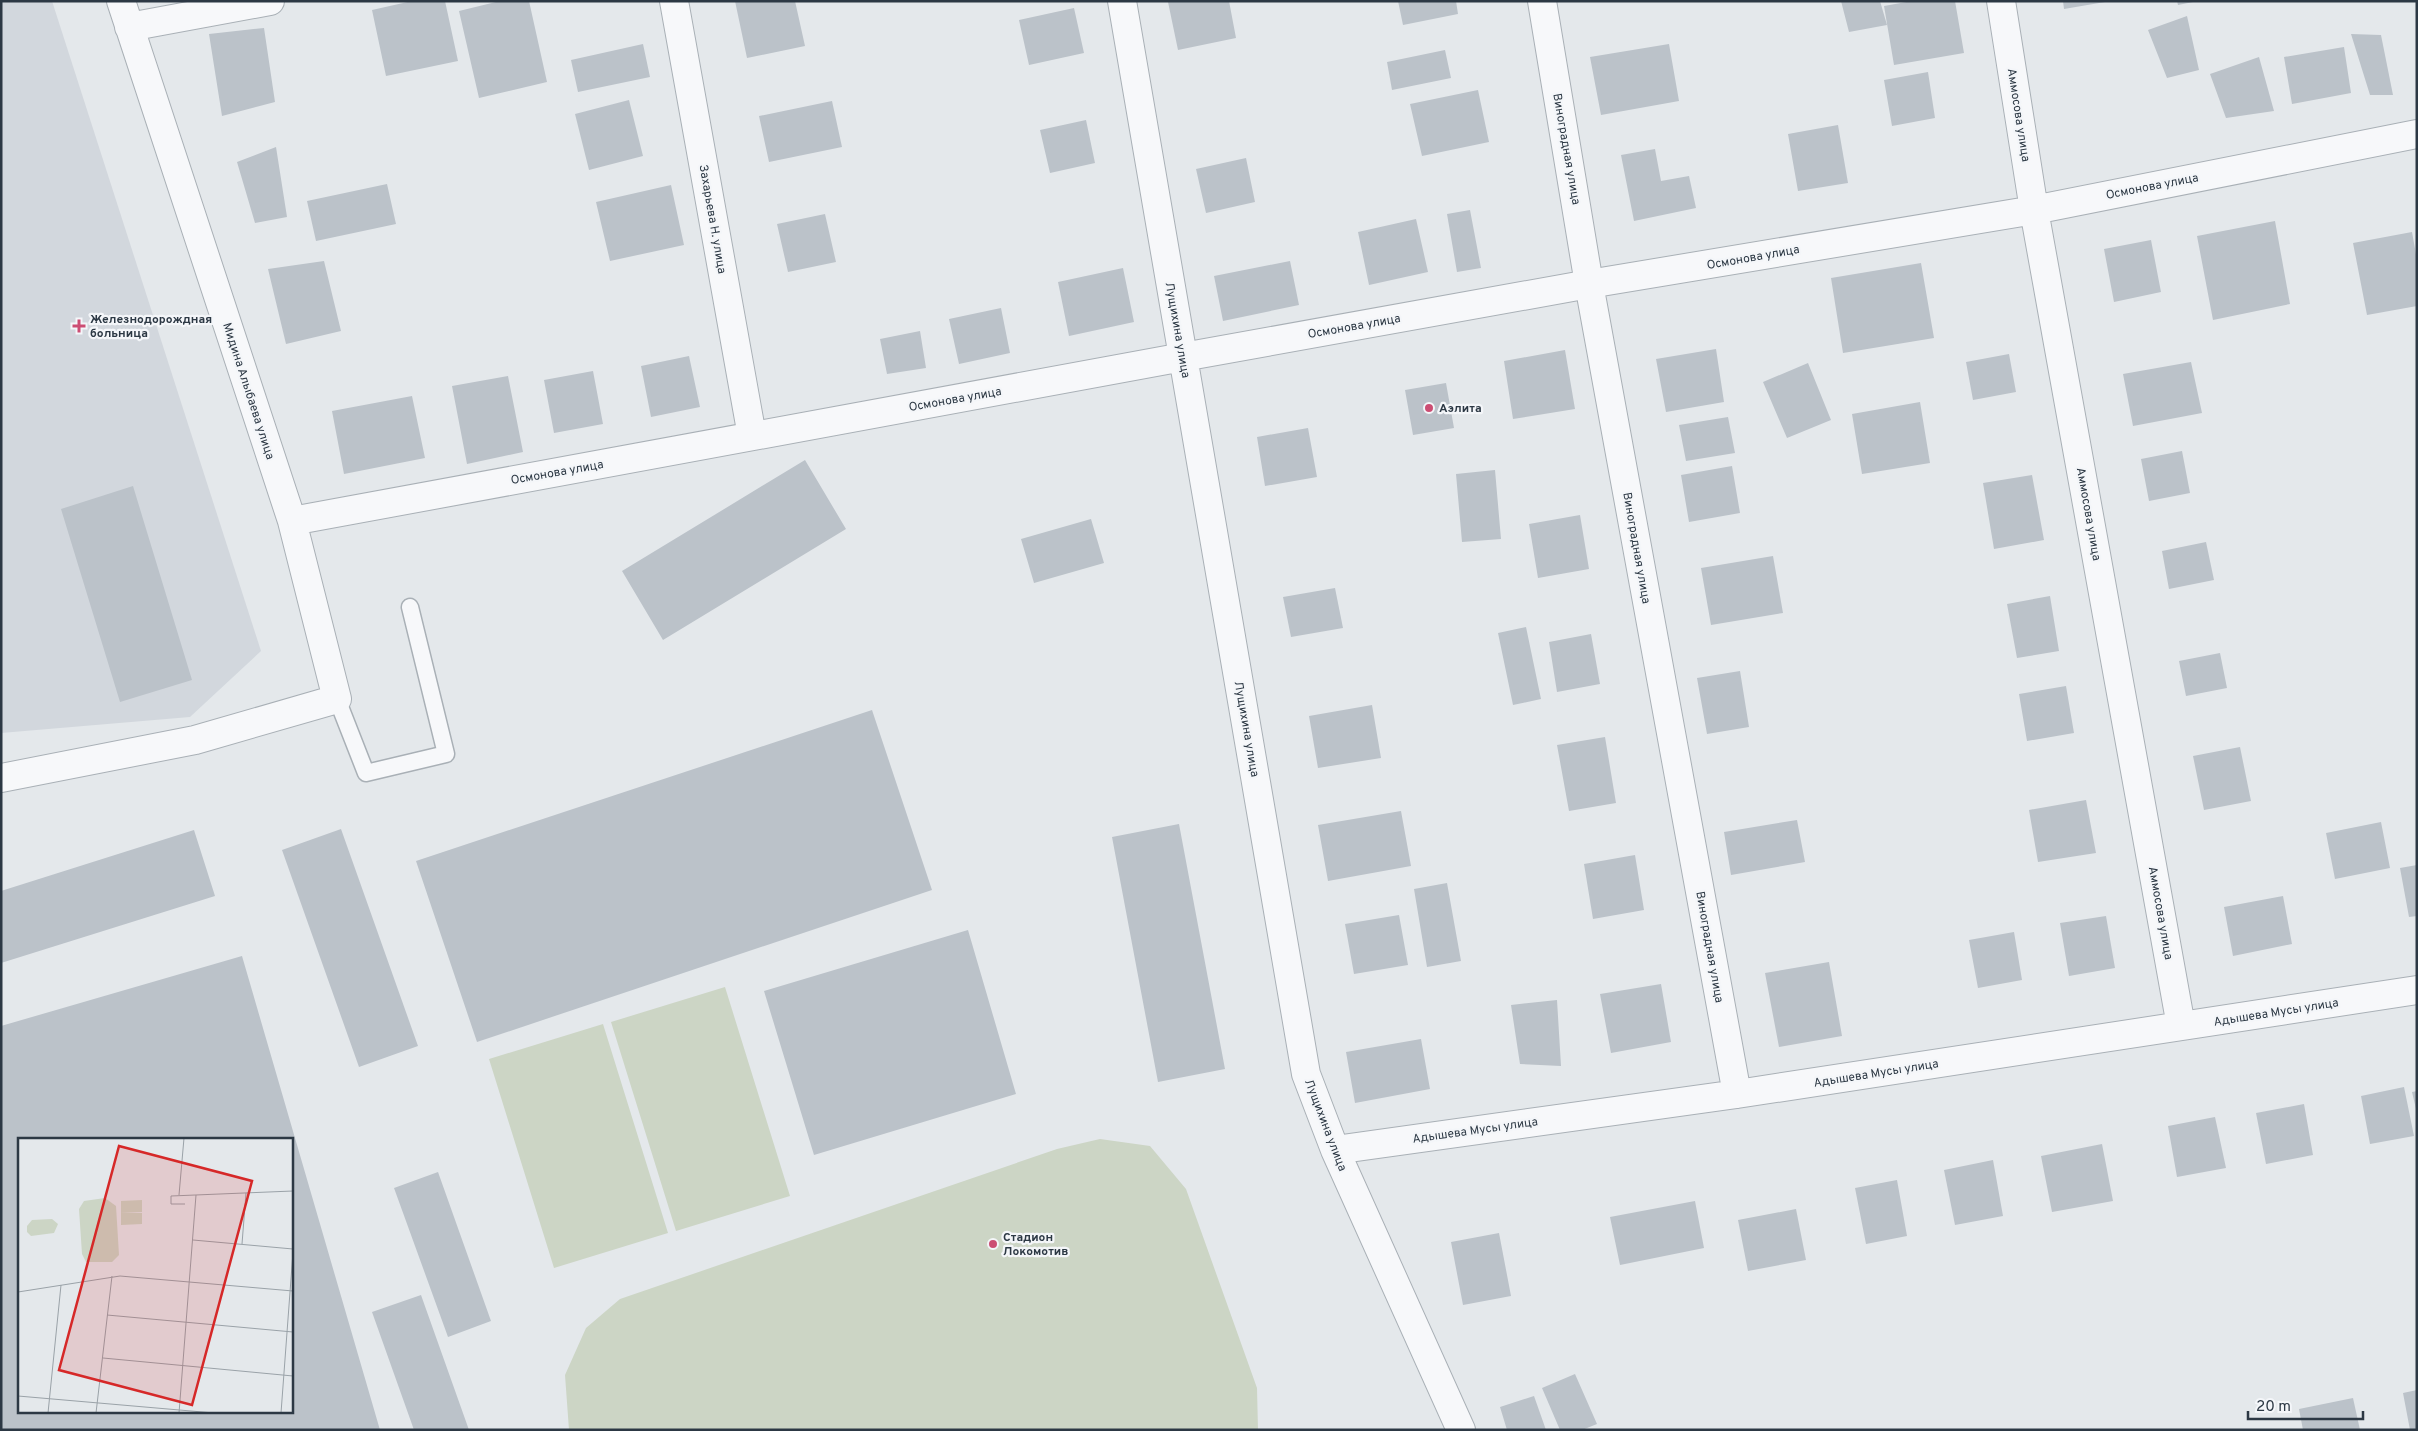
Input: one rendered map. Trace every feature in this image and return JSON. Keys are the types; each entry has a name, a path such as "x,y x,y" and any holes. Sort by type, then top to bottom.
{"street":[{"name":"Мидина Алыбаева улица","path":"121,1 292,521 337,699"},
{"path":"129,27 270,1"},
{"name":"Захарьева Н. улица","path":"674,1 752,436"},
{"name":"Лущихина улица","path":"1122,1 1306,1074 1335,1150 1461,1430"},
{"name":"Виноградная улица","path":"1542,1 1589,284 1737,1094"},
{"name":"Аммосова улица","path":"2001,1 2034,210 2181,1026"},
{"name":"Осмонова улица","path":"292,521 1589,284 2034,210 2417,134"},
{"path":"1,778 195,740 337,699"},
{"name":"Адышева Мусы улица","path":"1335,1150 1737,1094 2417,990"}],"lane":[{"path":"337,699 366,773 446,754 410,607"}],"shaded area":[{"name":"Железнодорождная больница","path":"1,1 52,1 261,651 190,717 1,733"}],"green space":[{"path":"725,987 790,1196 676,1231 611,1022"},
{"path":"603,1024 668,1233 554,1268 489,1059"},
{"name":"Стадион Локомотив","path":"1100,1139 1150,1146 1186,1189 1257,1388 1258,1430 569,1430 565,1375 586,1328 620,1299 1057,1149"}],"building":[{"path":"412,1 445,1 458,61 386,76 372,10"},
{"path":"500,1 529,1 547,82 479,98 459,11"},
{"path":"735,1 795,1 805,46 747,58"},
{"path":"1229,1 1236,38 1178,50 1168,2"},
{"path":"1398,1 1456,1 1458,14 1403,25"},
{"path":"1841,1 1880,1 1887,25 1849,32"},
{"path":"1912,1 1955,1 1964,53 1894,65 1884,6"},
{"path":"2063,1 2105,1 2105,2 2064,9"},
{"path":"2177,1 2193,1 2193,2 2178,5"},
{"path":"1074,8 1084,53 1029,65 1019,20"},
{"path":"2187,16 2199,70 2167,78 2148,30"},
{"path":"264,28 275,102 222,116 209,34"},
{"path":"2351,34 2381,35 2393,95 2370,95"},
{"path":"643,44 650,77 578,92 571,60"},
{"path":"1669,44 1679,101 1601,115 1590,57"},
{"path":"2344,47 2351,93 2292,104 2284,57"},
{"path":"1445,50 1451,78 1392,90 1387,62"},
{"path":"2259,57 2274,111 2226,118 2210,74"},
{"path":"1928,72 1935,118 1892,126 1884,80"},
{"path":"1478,90 1489,142 1422,156 1410,104"},
{"path":"629,100 643,156 589,170 575,114"},
{"path":"832,101 842,147 769,162 759,116"},
{"path":"1086,120 1095,163 1050,173 1040,130"},
{"path":"1838,125 1848,183 1798,191 1788,134"},
{"path":"276,147 287,217 255,223 237,162"},
{"path":"1655,149 1661,181 1689,176 1696,208 1634,221 1621,155"},
{"path":"1246,158 1255,202 1206,213 1196,169"},
{"path":"387,184 396,224 316,241 307,201"},
{"path":"671,185 684,245 610,261 596,202"},
{"path":"1470,210 1481,268 1457,272 1447,214"},
{"path":"825,214 836,262 788,272 777,224"},
{"path":"1416,219 1428,272 1369,285 1358,232"},
{"path":"2275,221 2290,304 2213,320 2197,236"},
{"path":"2412,232 2417,260 2417,306 2367,315 2353,243"},
{"path":"2151,240 2161,292 2114,302 2104,249"},
{"path":"324,261 341,331 286,344 268,269"},
{"path":"1290,261 1299,305 1223,321 1214,276"},
{"path":"1921,263 1934,338 1843,353 1831,278"},
{"path":"1123,268 1134,322 1069,336 1058,282"},
{"path":"1001,308 1010,353 959,364 949,319"},
{"path":"920,331 926,368 887,374 880,339"},
{"path":"1716,349 1724,402 1666,412 1656,359"},
{"path":"1565,350 1575,409 1513,419 1504,361"},
{"path":"2009,354 2016,392 1973,400 1966,362"},
{"path":"689,356 700,407 651,417 641,366"},
{"path":"2191,362 2202,413 2133,426 2123,374"},
{"path":"1808,363 1831,420 1787,438 1763,382"},
{"path":"593,371 603,424 554,433 544,380"},
{"path":"508,376 523,452 467,464 452,386"},
{"path":"1446,383 1454,428 1413,435 1405,390"},
{"path":"412,396 425,458 344,474 332,411"},
{"path":"1920,402 1930,463 1862,474 1852,414"},
{"path":"1728,417 1735,453 1686,461 1679,425"},
{"path":"1308,428 1317,477 1265,486 1257,437"},
{"path":"2182,451 2190,493 2149,501 2141,459"},
{"path":"805,460 846,529 663,640 622,571"},
{"path":"1732,466 1740,513 1689,522 1681,475"},
{"path":"1495,470 1501,539 1462,542 1456,474"},
{"path":"2032,475 2044,540 1994,549 1983,483"},
{"path":"133,486 192,680 120,702 61,509"},
{"path":"1580,515 1589,569 1538,578 1529,524"},
{"path":"1091,519 1104,563 1034,583 1021,539"},
{"path":"2206,542 2214,580 2169,589 2162,551"},
{"path":"1773,556 1783,613 1711,625 1701,568"},
{"path":"1335,588 1343,628 1291,637 1283,597"},
{"path":"2050,596 2059,651 2017,658 2007,604"},
{"path":"1526,627 1541,699 1513,705 1498,633"},
{"path":"1591,634 1600,684 1557,692 1549,642"},
{"path":"2220,653 2227,688 2186,696 2179,661"},
{"path":"1740,671 1749,727 1707,734 1697,678"},
{"path":"2066,686 2074,733 2027,741 2019,694"},
{"path":"1372,705 1381,758 1318,768 1309,716"},
{"path":"872,710 932,890 477,1042 416,861"},
{"path":"1605,737 1616,803 1569,811 1557,745"},
{"path":"2240,747 2251,801 2204,810 2193,756"},
{"path":"2086,800 2096,853 2038,862 2029,810"},
{"path":"1401,811 1411,866 1328,881 1318,825"},
{"path":"1797,820 1805,862 1731,875 1724,832"},
{"path":"2381,822 2390,868 2335,879 2326,833"},
{"path":"1179,824 1225,1069 1158,1082 1112,837"},
{"path":"341,829 418,1046 359,1067 282,850"},
{"path":"194,830 215,896 1,963 1,891"},
{"path":"1635,855 1644,910 1593,919 1584,864"},
{"path":"2417,865 2417,916 2409,917 2400,868"},
{"path":"1447,883 1461,961 1427,967 1414,889"},
{"path":"2283,896 2292,944 2233,956 2224,907"},
{"path":"1399,915 1408,965 1354,974 1345,924"},
{"path":"2106,916 2115,968 2069,976 2060,923"},
{"path":"968,930 1016,1094 814,1155 764,991"},
{"path":"2014,932 2022,980 1978,988 1969,940"},
{"path":"242,956 380,1430 1,1430 1,1026"},
{"path":"1829,962 1842,1036 1779,1047 1765,973"},
{"path":"1661,984 1671,1042 1611,1053 1600,994"},
{"path":"1557,1000 1561,1066 1520,1064 1511,1005"},
{"path":"1421,1039 1430,1089 1355,1103 1346,1052"},
{"path":"2404,1087 2414,1136 2370,1144 2361,1096"},
{"path":"2417,1091 2417,1109 2416,1109 2412,1092"},
{"path":"2304,1104 2313,1155 2266,1164 2256,1113"},
{"path":"2215,1117 2226,1168 2177,1177 2168,1126"},
{"path":"2102,1144 2113,1201 2052,1212 2041,1156"},
{"path":"1993,1160 2003,1216 1955,1225 1944,1170"},
{"path":"438,1172 491,1321 448,1337 394,1188"},
{"path":"1897,1180 1907,1236 1866,1244 1855,1188"},
{"path":"1695,1201 1704,1248 1620,1265 1610,1217"},
{"path":"1796,1209 1806,1260 1748,1271 1738,1220"},
{"path":"1499,1233 1511,1296 1463,1305 1451,1242"},
{"path":"421,1295 469,1430 414,1430 372,1312"},
{"path":"1575,1374 1597,1424 1582,1430 1560,1430 1542,1388"},
{"path":"2417,1390 2417,1430 2410,1430 2403,1393"},
{"path":"1534,1396 1546,1430 1507,1430 1500,1407"},
{"path":"2353,1398 2360,1430 2303,1430 2299,1409"}],"place":[{"name":"Железнодорождная больница","path":"79,326"},
{"name":"Аэлита","path":"1429,408"},
{"name":"Стадион Локомотив","path":"993,1244"}]}
